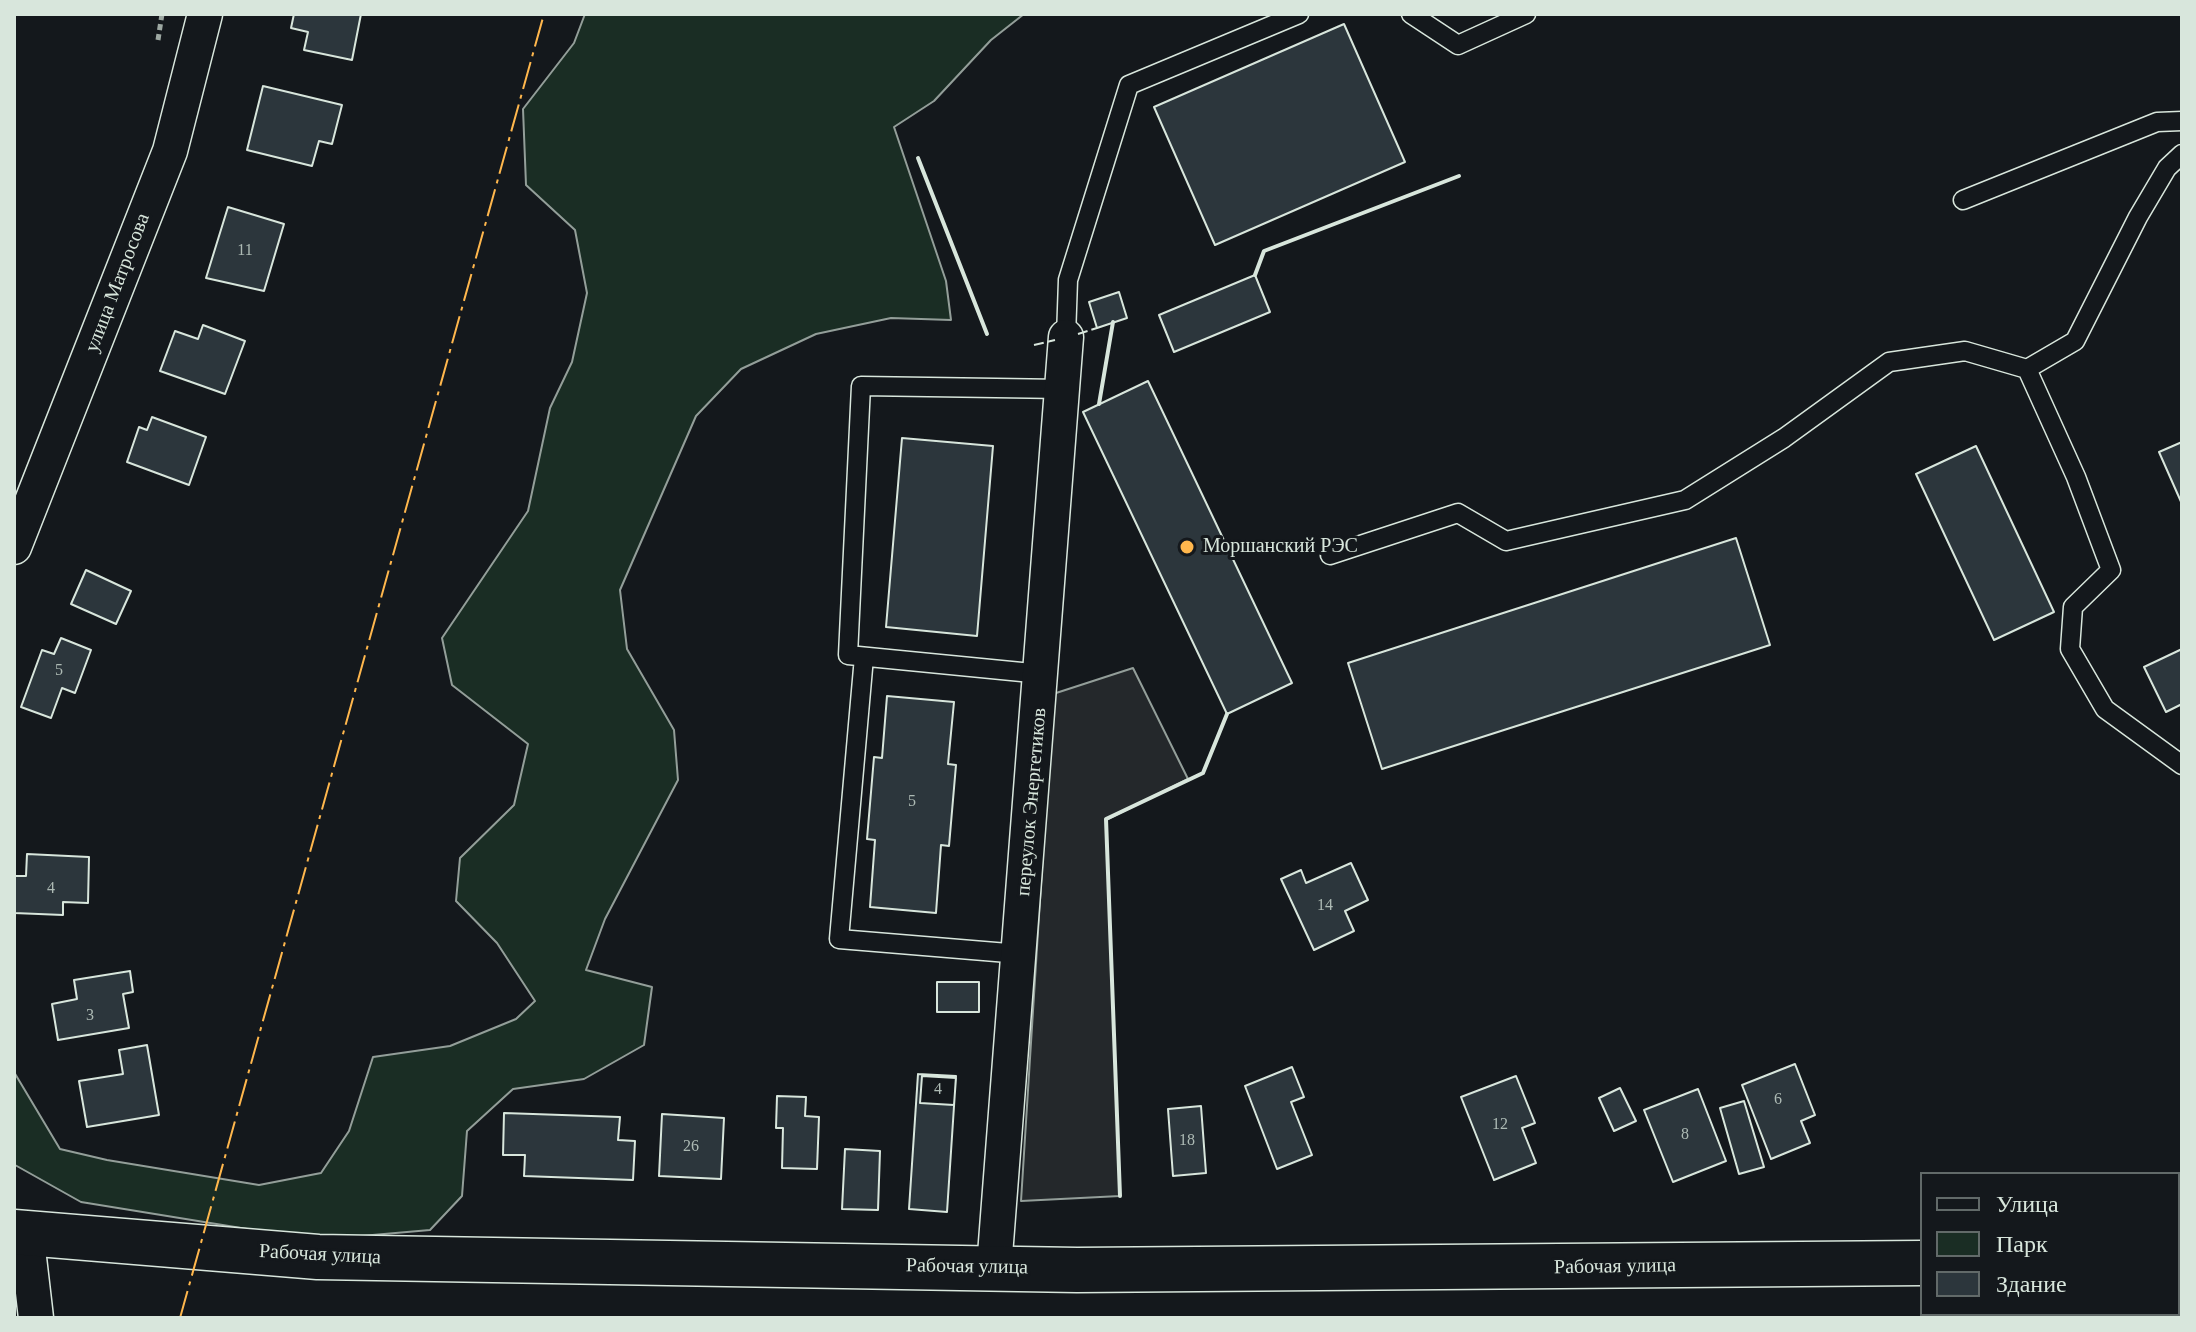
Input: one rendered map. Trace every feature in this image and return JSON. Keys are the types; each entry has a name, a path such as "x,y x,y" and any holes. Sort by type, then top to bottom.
{"street":[{"name":"улица Матросова","path":"14,547 170,151 205,14"},
{"name":"переулок Энергетиков","path":"994,1268 1066,337"},
{"name":"Рабочая улица","path":"20,1232 318,1257 994,1268 1413,1269 1920,1263"},
{"path":"20,1232 36,1318"}],"lane":[{"path":"1066,337 1068,280 1129,85 1299,14"},
{"path":"1411,14 1458,45 1526,14"},
{"path":"1963,200 2157,122 2182,121"},
{"path":"1330,555 1458,513 1506,541 1685,500 1784,438 1889,362 1965,351 2027,369 2075,341 2138,217 2167,168 2182,154"},
{"path":"2027,369 2076,477 2111,570 2073,607 2070,649 2105,709 2182,765"},
{"path":"1042,674 848,655 861,386 1063,389"},
{"path":"864,657 839,939 1020,954"}],"green space":[{"path":"585,14 1024,14 991,40 934,101 894,127 946,281 951,320 891,318 816,334 741,369 696,416 620,590 627,649 674,730 678,780 605,919 586,970 652,987 644,1045 584,1079 513,1089 467,1131 462,1196 430,1230 315,1240 81,1202 15,1165 14,1072 60,1149 107,1160 259,1185 321,1173 349,1131 373,1057 450,1046 516,1019 535,1001 497,943 456,901 460,858 514,805 528,744 452,685 442,638 528,511 550,408 572,362 587,293 575,230 526,185 523,109 574,43"}],"shaded area":[{"path":"1133,668 1188,779 1106,820 1120,1196 1021,1201 1053,694"}],"building":[{"path":"294,14 361,14 352,60 304,50 308,32 291,28"},
{"path":"1344,24 1405,162 1215,245 1154,107"},
{"path":"263,86 342,105 332,144 319,141 312,166 247,150"},
{"path":"228,207 284,224 264,291 206,278"},
{"path":"1255,275 1270,312 1174,352 1159,315"},
{"path":"1119,292 1127,318 1097,328 1089,302"},
{"path":"203,325 245,341 225,394 160,371 175,331 198,339"},
{"name":"Моршанский РЭС","path":"1148,381 1292,683 1227,714 1083,412"},
{"path":"152,417 206,437 189,485 127,462 139,427 147,430"},
{"path":"902,438 993,446 977,636 886,627"},
{"path":"2182,442 2182,504 2159,452"},
{"path":"1976,446 2054,612 1994,640 1916,474"},
{"path":"1736,538 1770,645 1382,769 1348,663"},
{"path":"86,570 131,591 116,624 71,604"},
{"path":"61,638 91,650 75,693 62,688 51,718 21,707 42,650 54,654"},
{"path":"2182,649 2182,704 2166,712 2144,667"},
{"path":"887,696 954,702 948,764 956,765 949,846 941,845 936,913 870,907 875,840 867,839 874,757 882,758"},
{"path":"27,854 89,857 88,903 63,902 63,915 14,913 14,876 26,876"},
{"path":"1351,863 1368,900 1345,911 1354,931 1314,950 1281,879 1301,870 1306,883"},
{"path":"130,971 133,992 123,994 129,1028 58,1040 52,1004 77,999 74,980"},
{"path":"937,982 979,982 979,1012 937,1012"},
{"path":"147,1045 159,1115 87,1127 79,1081 123,1074 119,1050"},
{"path":"1795,1064 1815,1115 1801,1121 1810,1143 1771,1159 1742,1085"},
{"path":"1292,1067 1304,1097 1291,1102 1312,1155 1277,1169 1245,1086"},
{"path":"918,1074 956,1076 947,1212 909,1209"},
{"path":"922,1076 956,1078 954,1105 920,1103"},
{"path":"1516,1076 1535,1123 1522,1128 1536,1163 1494,1180 1461,1097"},
{"path":"1620,1088 1636,1121 1614,1131 1599,1098"},
{"path":"1698,1089 1726,1161 1673,1182 1644,1110"},
{"path":"777,1096 806,1097 805,1116 819,1117 817,1169 782,1168 783,1128 776,1128"},
{"path":"1744,1101 1764,1167 1739,1174 1720,1108"},
{"path":"1201,1106 1206,1173 1173,1176 1168,1109"},
{"path":"504,1113 620,1117 618,1140 635,1141 633,1180 524,1176 525,1155 503,1155"},
{"path":"662,1114 724,1118 721,1179 659,1176"},
{"path":"845,1149 880,1151 878,1210 842,1209"}],"fence":[{"path":"1078,334 1097,328"},
{"path":"1034,345 1055,340"}],"wall":[{"path":"918,158 987,334"},
{"path":"1255,275 1264,251 1459,176"},
{"path":"1099,404 1113,322"},
{"path":"1120,1196 1106,819 1203,773 1227,714"}],"power":[{"path":"180,1318 544,14"}],"place":[{"name":"Моршанский РЭС","path":"1187,547"}]}
